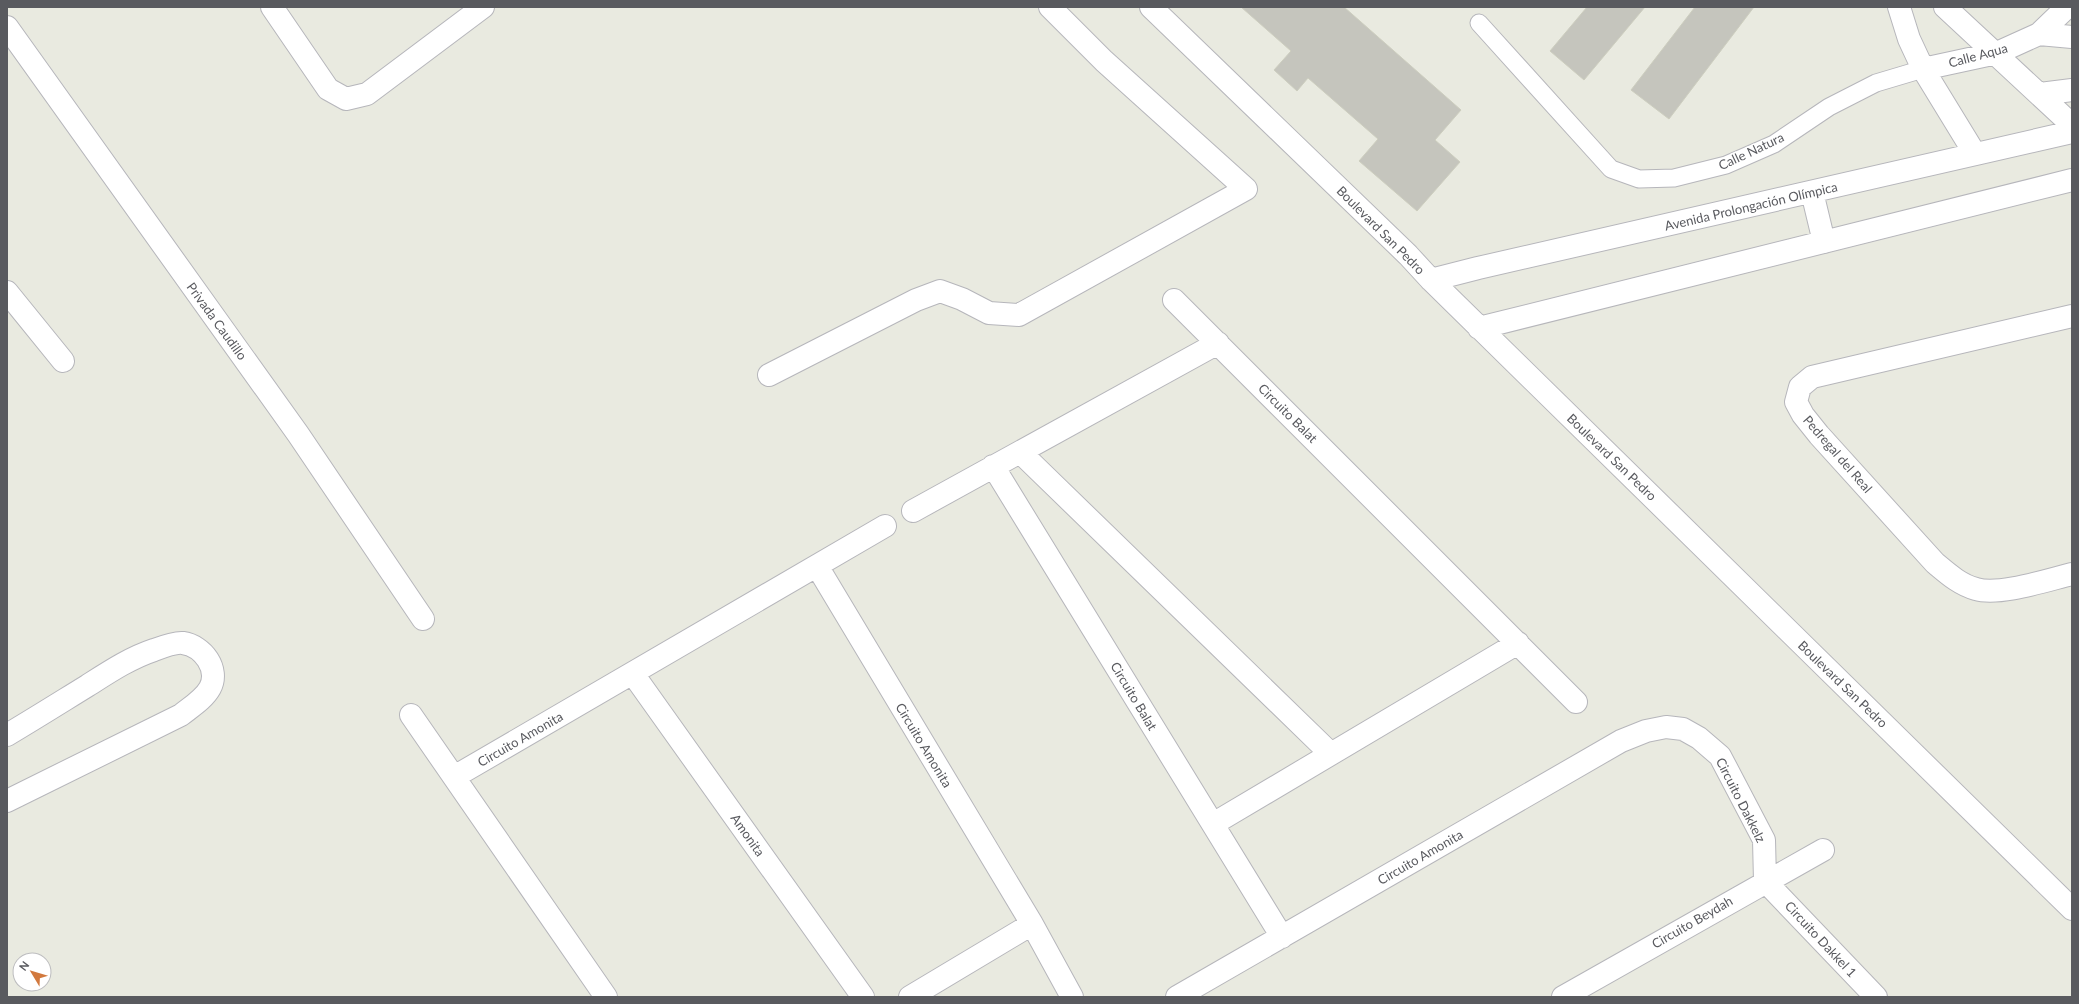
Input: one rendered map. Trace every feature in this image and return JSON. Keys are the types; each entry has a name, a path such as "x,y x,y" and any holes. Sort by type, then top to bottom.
{"street":[{"path":"272,7 328,88 346,99 367,94 483,7"},
{"path":"768,375 916,300 940,291 962,299 989,313 1019,315 1246,189 1104,61 1050,7"},
{"name":"Boulevard San Pedro","path":"1151,7 1408,255 1430,280 2072,909"},
{"path":"1899,7 1909,38 1923,69 1975,154"},
{"path":"1945,7 1997,53 2072,125"},
{"name":"Calle Aqua","path":"1923,69 1997,53 2039,34 2067,7"},
{"name":"Privada Caudillo","path":"7,26 298,434 423,619"},
{"path":"2039,34 2072,37"},
{"path":"2040,94 2072,90"},
{"name":"Avenida Prolongación Olímpica","path":"1430,280 2072,132"},
{"path":"1479,328 2072,180"},
{"path":"1812,192 1824,242"},
{"path":"7,292 63,361"},
{"name":"Circuito Balat","path":"1174,300 1576,702"},
{"name":"Pedregal del Real","path":"2072,316 1812,377 1800,387 1796,402 1803,415 1825,441 1935,563 1957,580 1976,590 2000,591 2072,574"},
{"path":"913,511 1218,343"},
{"path":"1020,452 1331,754"},
{"name":"Circuito Balat","path":"993,466 1282,936"},
{"name":"Circuito Amonita","path":"454,777 633,674 884,526"},
{"name":"Circuito Amonita","path":"817,566 1032,924 1072,997"},
{"path":"7,735 128,661 155,650 182,643 198,650 212,666 214,677 210,689 199,701 181,715 7,801"},
{"path":"1213,824 1518,643"},
{"name":"Amonita","path":"633,674 863,997"},
{"path":"411,715 606,997"},
{"name":"Circuito Amonita","path":"1177,997 1620,741 1646,730 1666,727"},
{"name":"Circuito Dakkelz","path":"1666,727 1683,729 1699,738 1720,756 1764,840 1765,881"},
{"name":"Circuito Beydah","path":"1563,997 1765,881 1823,850"},
{"name":"Circuito Dakkel 1","path":"1765,881 1876,997"},
{"path":"910,997 1032,924"}],"lane":[{"name":"Calle Natura","path":"1479,23 1611,169 1639,179 1674,178 1732,162 1774,144 1829,107 1876,82 1923,69"}],"building":[{"path":"1241,7 1344,7 1461,110 1435,140 1460,162 1417,211 1359,161 1378,139 1308,78 1297,91 1274,70 1291,51"},
{"path":"1587,7 1645,7 1584,80 1550,51"},
{"path":"1695,7 1754,7 1669,119 1631,90"}]}
